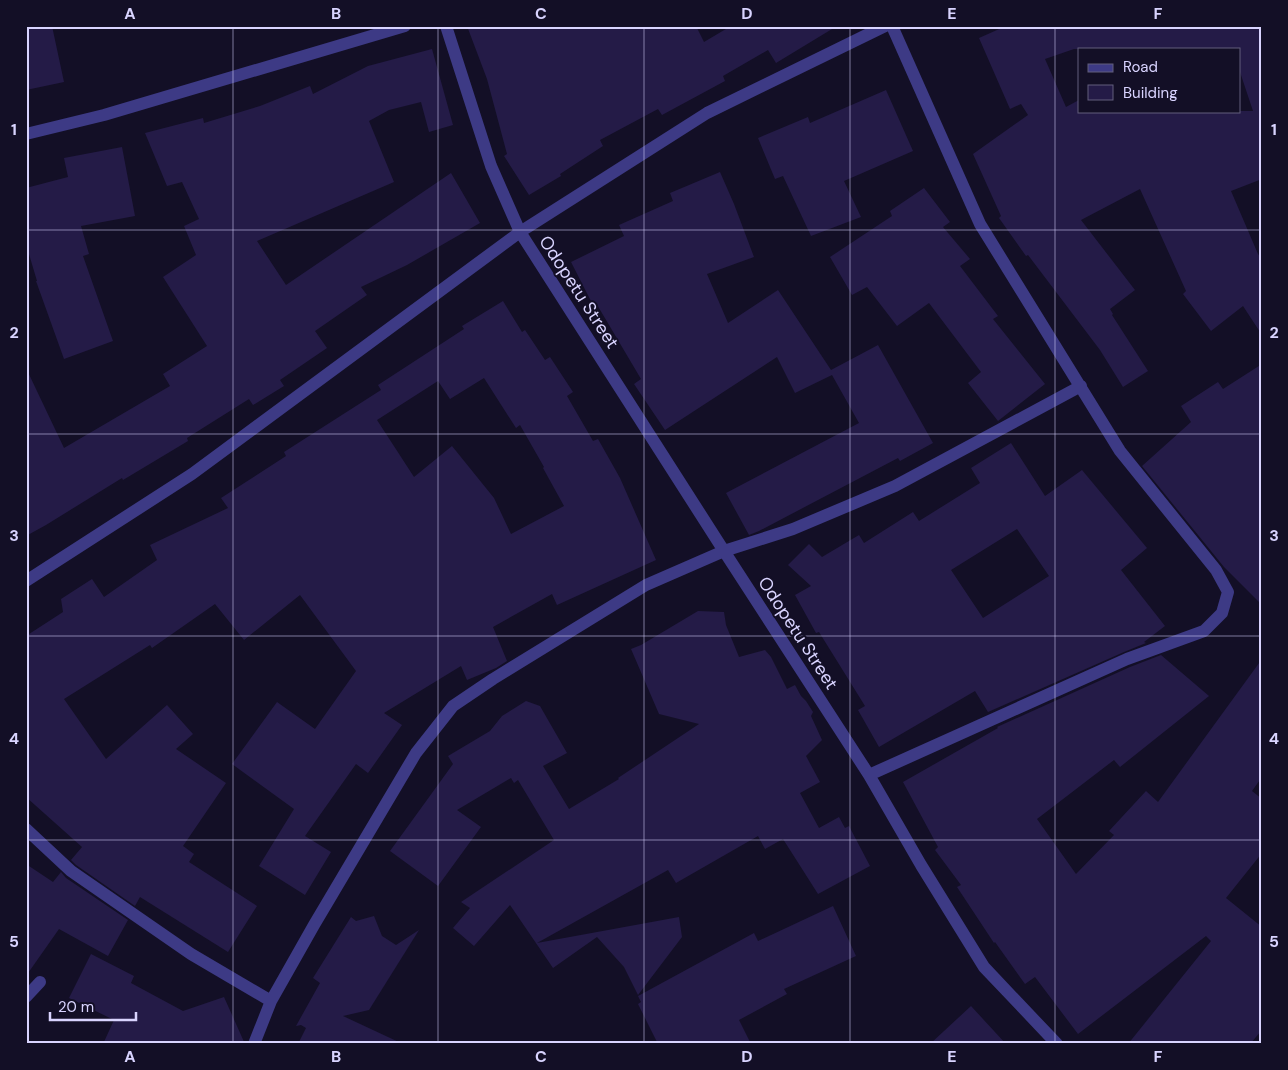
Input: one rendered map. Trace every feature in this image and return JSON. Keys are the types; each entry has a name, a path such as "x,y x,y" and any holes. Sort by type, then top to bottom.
{"street":[{"path":"26,134 104,115 404,26"},
{"name":"Odopetu Street","path":"446,26 490,166 520,232 869,775 921,865 984,967 1057,1044"},
{"path":"26,581 192,474 520,232 707,113 885,26"},
{"path":"869,775 1127,659 1204,631 1222,613 1228,592 1216,570 1120,450 980,224 892,26"},
{"path":"254,1044 271,1001 314,925 416,753 453,706 646,585 724,551 793,529 895,486 1081,386"},
{"path":"26,829 71,871 191,954 271,1001"},
{"path":"26,998 40,982"}],"building":[{"path":"26,26 52,26 64,82 26,90"},
{"path":"467,26 696,26 704,42 731,26 837,26 776,63 768,50 723,76 725,81 662,115 658,109 600,140 603,146 560,174 561,176 529,195 504,156 507,154 487,79"},
{"path":"1006,26 1259,26 1262,36 1262,179 1231,191 1258,254 1262,259 1262,335 1243,306 1211,331 1183,294 1186,291 1140,189 1081,220 1135,290 1110,309 1148,371 1123,387 1100,350 1028,255 1026,256 999,218 1001,216 973,154 1028,115 1021,104 1010,109 979,38"},
{"path":"432,49 453,125 429,132 421,102 389,110 369,121 394,182 257,241 286,285 451,173 480,223 407,265 361,287 367,295 315,331 327,348 280,380 284,386 253,405 249,399 187,438 188,441 26,536 26,368 64,448 170,386 163,374 207,346 163,277 196,255 184,226 199,219 182,182 167,186 145,133 203,118 204,123 260,106 310,86 313,94 368,66"},
{"path":"886,90 913,151 844,181 861,217 811,236 783,176 775,179 758,138 808,117 810,123"},
{"path":"122,147 135,216 81,226 89,254 83,256 113,341 64,359 36,281 26,244 26,188 68,177 64,158"},
{"path":"720,172 754,257 707,274 728,323 778,290 831,370 878,345 933,443 900,461 898,458 749,535 726,493 859,423 832,375 795,393 777,357 665,430 634,384 641,379 596,303 593,305 571,262 624,236 619,225 673,201 670,193"},
{"path":"924,188 950,222 943,227 970,259 960,266 998,316 993,319 1045,384 998,421 968,383 981,372 929,303 897,326 867,287 852,295 830,257 892,216 890,211"},
{"path":"503,301 522,332 525,330 545,360 550,357 573,392 567,396 593,441 598,439 620,478 656,560 557,605 552,594 493,627 507,661 496,668 467,680 461,666 384,713 402,725 368,773 356,764 305,836 331,852 305,895 259,866 294,809 232,764 277,702 315,729 356,671 300,595 244,640 215,604 152,648 150,645 64,699 106,759 167,705 193,734 176,749 226,783 183,846 194,854 189,862 257,906 228,952 140,897 135,906 76,865 71,860 82,847 26,797 26,636 63,612 61,599 92,579 104,597 157,560 150,545 228,508 221,498 286,456 284,452 381,390 378,385 464,329 462,326","holes":["484,378 516,428 520,425 564,506 511,534 494,498 452,446 414,477 377,420 438,381 450,399"]},
{"path":"1262,364 1262,605 1224,567 1142,466 1191,422 1181,406 1218,382 1223,389"},
{"path":"1011,443 1045,496 1082,470 1147,548 1121,570 1165,626 1144,642 1146,643 988,712 975,691 879,747 858,710 865,706 819,632 816,633 795,595 811,586 788,565 809,544 822,557 859,535 864,543 913,512 919,521 980,483 971,468","holes":["1017,529 1049,576 983,618 951,570"]},
{"path":"698,611 724,612 726,625 739,657 765,650 771,657 787,689 795,685 806,701 813,712 811,716 822,740 806,756 820,782 800,793 819,828 839,817 845,828 849,826 870,866 818,894 783,839 765,849 758,836 676,883 668,870 537,943 679,917 682,937 638,995 624,967 597,937 553,968 510,905 474,946 453,928 470,908 461,902 554,840 518,780 514,783 511,778 457,810 481,827 438,886 390,851 453,764 448,756 490,731 502,716 526,701 540,706 567,753 543,766 569,809 619,779 699,724 659,714 631,649"},
{"path":"1161,655 1209,696 1120,767 1114,760 1037,819 1076,874 1114,835 1109,831 1146,791 1158,802 1262,659 1262,777 1252,791 1262,799 1262,853 1226,898 1262,927 1262,1030 1250,1044 1128,1044 1211,941 1206,936 1078,1034 1035,977 1025,984 994,943 957,887 961,885 935,850 938,847 903,782 997,727"},
{"path":"26,864 53,882 61,872 66,878 128,920 108,956 59,929 26,976"},
{"path":"833,906 856,956 784,989 787,994 739,1020 751,1044 658,1044 638,1004 641,1002 638,996 754,933 758,941"},
{"path":"374,916 382,936 396,945 419,930 369,1010 343,1016 403,1044 298,1044 306,1028 301,1025 296,1026 320,983 313,978 351,917 356,921"},
{"path":"91,954 134,976 131,983 183,1011 224,997 245,1044 103,1044 114,1020 69,998"},
{"path":"971,1006 1006,1044 930,1044"}]}
